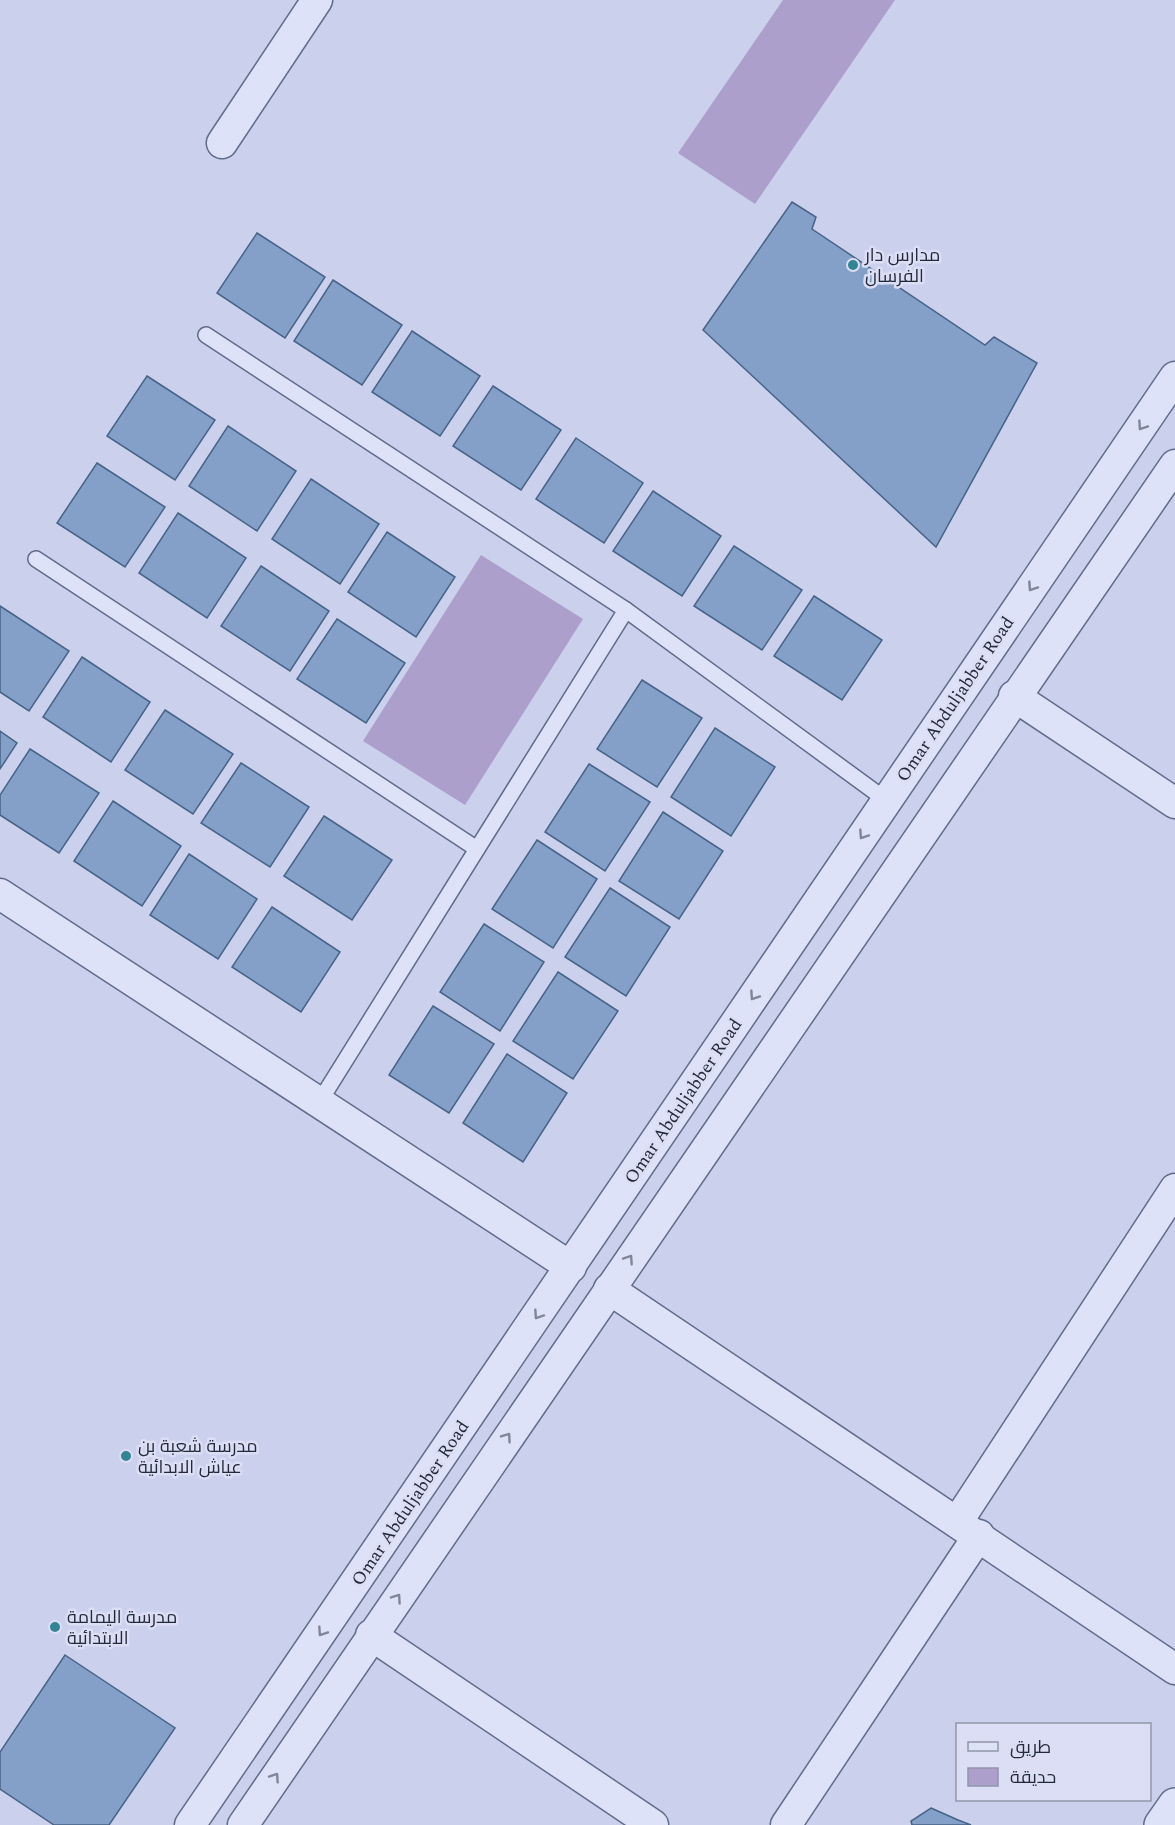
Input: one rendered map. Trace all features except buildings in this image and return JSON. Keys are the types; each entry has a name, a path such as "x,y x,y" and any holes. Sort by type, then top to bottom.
{"street":[{"path":"222,142 316,0"},
{"name":"Omar Abduljabber Road","path":"190,1825 1175,377"},
{"path":"243,1825 1014,696 1175,465"},
{"path":"1014,696 1175,803"},
{"path":"0,894 571,1267"},
{"path":"786,1825 1175,1189"},
{"path":"609,1289 1175,1669"},
{"path":"371,1635 653,1825"},
{"path":"1161,1825 1175,1805"}],"lane":[{"path":"206,335 626,610 886,800"},
{"path":"36,559 477,849"},
{"path":"320,1101 626,610"}],"green space":[{"path":"783,0 895,0 755,204 678,153"},
{"path":"481,555 583,619 465,805 363,741"}],"place":[{"name":"مدارس دار الفرسان","path":"853,265"},
{"name":"مدرسة شعبة بن عياش الابدائية","path":"126,1456"},
{"name":"مدرسة اليمامة الابتدائية","path":"55,1627"}]}
